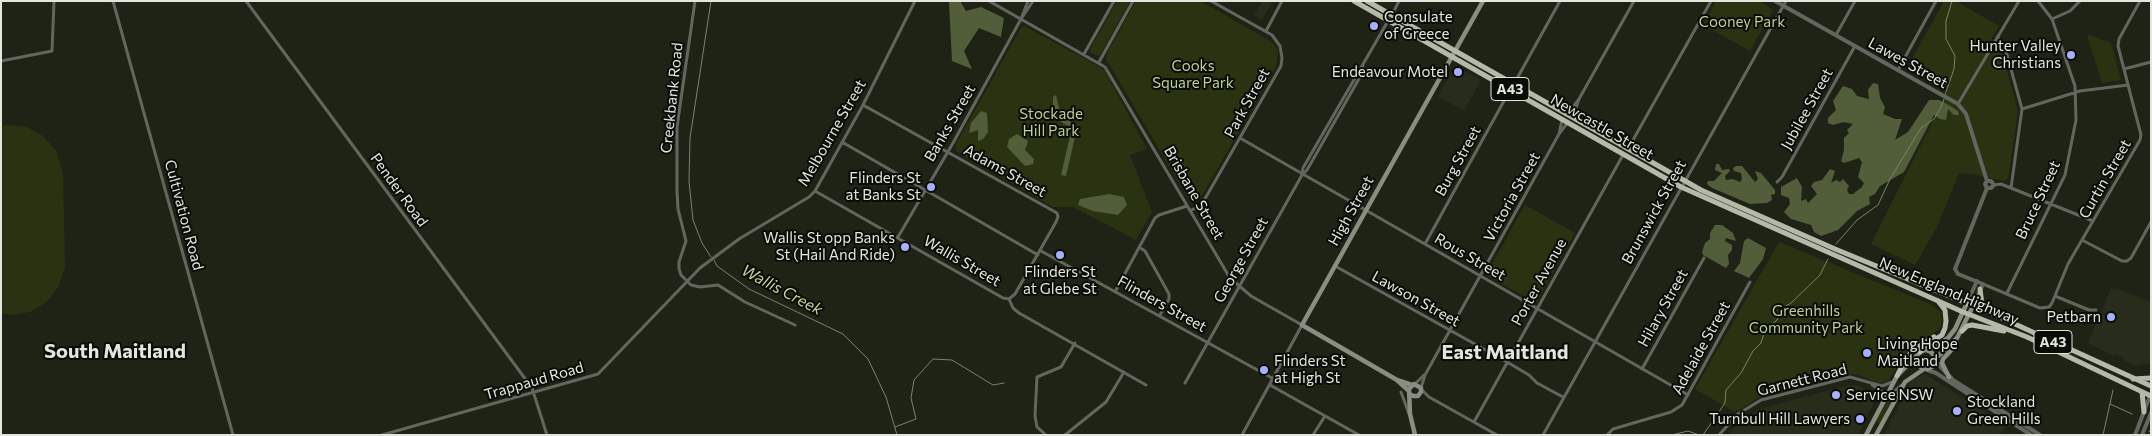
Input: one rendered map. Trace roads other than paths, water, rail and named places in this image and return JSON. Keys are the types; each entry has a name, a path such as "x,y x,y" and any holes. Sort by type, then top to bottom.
{"highway":[{"name":"Newcastle Street","path":"1354,1 1390,18 1512,87 1568,122 1575,122"},
{"name":"Newcastle Street","path":"1367,1 1390,18"},
{"name":"Newcastle Street","path":"1512,87 1560,110 1575,122 1683,184 1737,210"},
{"path":"1560,110 1568,122"},
{"name":"New England Highway","path":"1737,210 1970,315 2014,332 2151,395"},
{"name":"New England Highway","path":"1737,210 1993,314 2151,386"},
{"path":"1981,287 1982,304 1993,314"},
{"path":"1923,351 1926,345 1942,335 1943,331 1946,316 1942,307 1935,299"},
{"path":"1962,331 1966,326 1972,324 2014,332"},
{"path":"1897,376 1913,350 1943,331"},
{"path":"2133,379 2151,378"},
{"path":"2142,392 2144,412"}],"main road":[{"name":"High Street","path":"1302,325 1483,1"},
{"path":"1866,435 1897,376 1923,351 1948,338 1970,305"},
{"path":"1949,377 1942,363 1943,358 1955,346 1970,315 1970,305"},
{"name":"Brisbane Street","path":"1302,325 1397,380 1409,392 1418,396"},
{"path":"1876,435 1905,382 1933,366 1935,360 1958,338"},
{"path":"1923,351 1931,352 1935,360"},
{"path":"1916,357 1917,364 1925,369"},
{"name":"Brisbane Street","path":"1397,380 1414,384"},
{"path":"1410,405 1421,389 1414,384 1409,392 1410,417 1415,435"}],"street":[{"path":"1,61 52,51 54,1"},
{"name":"Cultivation Road","path":"113,1 233,435"},
{"name":"Pender Road","path":"246,1 535,393"},
{"name":"Creekbank Road","path":"686,281 679,269 679,262 686,242 678,208 677,127 694,1"},
{"name":"Melbourne Street","path":"686,281 723,250 809,197 815,191 863,105 915,1"},
{"name":"Brisbane Street","path":"989,1 1099,62 1110,74 1224,270 1239,287 1251,296 1302,325"},
{"name":"Banks Street","path":"1021,19 1028,1"},
{"name":"Banks Street","path":"898,237 1033,1"},
{"path":"1084,54 1114,1"},
{"path":"1099,62 1133,1"},
{"name":"Park Street","path":"1190,211 1206,197 1280,66 1282,58 1280,46 1266,31 1211,1"},
{"path":"1266,31 1282,1"},
{"name":"George Street","path":"1185,383 1302,174 1303,168 1399,1"},
{"name":"Burg Street","path":"1424,244 1560,1"},
{"path":"1567,115 1579,99 1634,1"},
{"name":"Porter Avenue","path":"1474,422 1711,1"},
{"name":"Lawes Street","path":"1775,1 1958,104 1968,120 1982,170 1987,181"},
{"name":"Brunswick Street","path":"1543,435 1786,1"},
{"path":"1836,36 1856,1"},
{"path":"1898,70 1936,1"},
{"path":"1958,104 2019,1"},
{"name":"Bruce Street","path":"2007,293 2068,168 2076,120 2076,92 2052,19 2038,1"},
{"path":"2052,19 2070,11 2080,1"},
{"name":"Curtin Street","path":"2007,293 2040,308 2049,307 2068,264 2140,140 2141,135 2118,46 2119,39 2140,1"},
{"path":"1997,37 2004,44 2022,109 2011,188"},
{"name":"Jubilee Street","path":"1777,182 1782,177 1855,46"},
{"path":"2124,69 2151,62"},
{"path":"2022,109 2076,92 2128,85"},
{"path":"1575,122 1574,114 1579,99"},
{"name":"Adams Street","path":"863,105 1057,213 1056,222 1041,250"},
{"name":"Victoria Street","path":"1421,389 1425,375 1559,134 1562,118"},
{"name":"Victoria Street","path":"1559,134 1568,122"},
{"name":"Rous Street","path":"1240,138 1688,395"},
{"path":"842,142 1038,255"},
{"path":"1994,185 1992,181 1987,181 1985,184 1987,188 1955,266 1955,271 1977,281 1981,287 2007,293"},
{"path":"1987,188 2001,184 2093,221"},
{"name":"Wallis Street","path":"815,191 1003,298 1009,299 1013,308 1019,312 1146,385"},
{"path":"1116,292 1155,218 1187,206"},
{"path":"2082,240 2122,261 2127,261 2151,222"},
{"path":"1139,247 1145,251 1169,294 1169,299 1160,315"},
{"path":"1009,299 1016,294 1041,250"},
{"name":"Flinders Street","path":"1041,250 1272,378"},
{"name":"Hilary Street","path":"1642,369 1704,258"},
{"name":"Lawson Street","path":"1334,266 1507,362 1537,383 1564,398"},
{"path":"686,281 691,285 700,287 718,285 745,302 795,325"},
{"name":"Trappaud Road","path":"382,435 598,374 686,281"},
{"path":"1970,305 1977,281"},
{"name":"Adelaide Street","path":"1607,435 1618,428 1678,409 1688,395 1750,282"},
{"path":"1970,305 1981,287"},
{"path":"2055,296 2089,310 2096,310"},
{"name":"High Street","path":"1242,435 1302,325"},
{"path":"1046,435 1036,427 1034,416 1037,377 1061,366 1075,343"},
{"path":"1935,360 1949,377 2040,435"},
{"path":"1925,369 1936,374 2031,435"},
{"path":"1066,435 1106,402 1124,372"},
{"name":"Victoria Street","path":"1414,384 1425,375"},
{"name":"Garnett Road","path":"1720,434 1738,414 1761,400 1850,378 1856,378 1872,385 1886,394"},
{"name":"Garnett Road","path":"1872,385 1885,386 1893,382"},
{"path":"1886,394 1892,393 1905,382"},
{"path":"1270,385 1359,435"},
{"path":"1421,389 1429,397 1497,435"},
{"path":"1402,392 1410,417"},
{"path":"535,393 546,435"},
{"path":"2135,435 2151,395"},
{"path":"1418,396 1429,397"},
{"path":"2142,435 2151,413"},
{"path":"1314,435 1325,416"}],"waterway":[{"name":"Wallis Creek","path":"711,1 690,138 689,181 693,220 702,243 711,257"},
{"path":"1945,95 1954,69 1955,56 1946,39 1946,21 1952,1"},
{"path":"1836,244 1857,220 1878,205 1890,179 1921,128 1934,119 1944,99"},
{"path":"1703,435 1725,403 1726,390 1741,373 1753,351 1761,343 1765,330 1777,320 1781,309 1791,303 1820,275 1828,259"},
{"name":"Wallis Creek","path":"714,260 717,266 749,289 843,334 868,359 886,397 897,435"},
{"path":"895,427 916,419 911,398 914,380 933,359 952,360 993,385 1004,383"},
{"path":"2103,435 2113,390"},
{"path":"2110,404 2132,414"},
{"path":"1672,435 1688,431 1699,435"}],"place":[{"name":"Consulate of Greece","path":"1374,26"},
{"name":"Hunter Valley Christians","path":"2071,55"},
{"name":"Endeavour Motel","path":"1458,72"},
{"name":"Flinders St at Banks St","path":"931,187"},
{"name":"Wallis St opp Banks St (Hail And Ride)","path":"905,247"},
{"name":"Flinders St at Glebe St","path":"1060,255"},
{"name":"Petbarn","path":"2111,317"},
{"name":"Living Hope Maitland","path":"1867,353"},
{"name":"Flinders St at High St","path":"1264,370"},
{"name":"Service NSW","path":"1836,395"},
{"name":"Stockland Green Hills","path":"1957,411"},
{"name":"Turnbull Hill Lawyers","path":"1860,419"}],"district":[{"name":"South Maitland","path":"115,351"},
{"name":"East Maitland","path":"1505,352"}],"park label":[{"name":"Cooney Park","path":"1742,22"},
{"name":"Cooks Square Park","path":"1193,74"},
{"name":"Stockade Hill Park","path":"1051,122"},
{"name":"Greenhills Community Park","path":"1806,320"}]}
